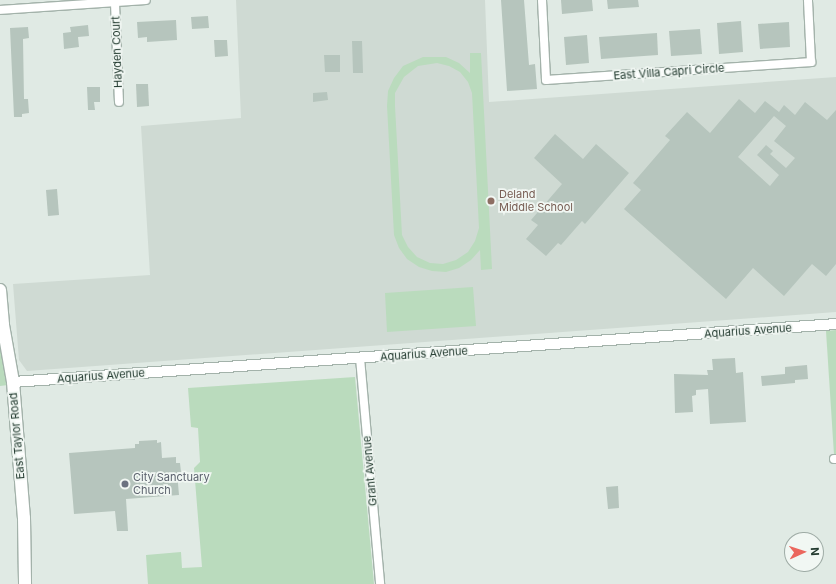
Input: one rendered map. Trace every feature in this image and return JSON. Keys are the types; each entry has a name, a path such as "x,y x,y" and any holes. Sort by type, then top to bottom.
{"main road":[{"name":"East Taylor Road","path":"0,290 3,326 13,382 24,518 25,584"}],"street":[{"path":"0,10 146,0"},
{"name":"East Villa Capri Circle","path":"542,0 546,80 811,62 808,0"},
{"name":"Hayden Court","path":"115,3 119,102"},
{"name":"Aquarius Avenue","path":"13,382 836,324"},
{"name":"Grant Avenue","path":"360,358 380,584"}],"shaded area":[{"name":"Deland Middle School","path":"236,0 485,0 489,102 836,77 836,312 27,371 19,360 13,284 150,275 141,126 241,118"}],"green space":[{"path":"470,53 481,53 492,269 481,270 480,250 471,260 459,268 446,272 432,271 419,267 407,259 399,248 394,235 387,106 388,91 394,78 403,66 423,57 446,57 459,63 470,73","holes":["437,63 449,66 460,72 468,82 472,93 479,228 475,241 468,252 456,260 443,264 430,263 417,257 408,247 402,235 395,93 404,77 418,66"]},
{"path":"473,287 476,326 387,332 385,293"},
{"path":"836,330 836,455 834,455 826,331"},
{"path":"0,338 8,385 0,386"},
{"path":"355,377 374,584 148,584 146,555 181,552 182,568 202,567 194,468 200,462 198,428 191,427 188,388"}],"building":[{"path":"501,0 524,0 529,65 535,64 537,89 507,91"},
{"path":"561,0 592,0 593,11 562,14"},
{"path":"607,0 638,0 639,7 608,9"},
{"path":"208,16 209,28 192,29 191,17"},
{"path":"176,20 177,40 147,42 147,37 138,38 137,22"},
{"path":"741,21 743,52 719,54 717,23"},
{"path":"789,22 790,47 760,49 758,24"},
{"path":"88,25 89,36 78,37 79,47 64,49 63,33 71,32 70,27"},
{"path":"28,27 29,38 23,39 24,99 28,99 29,113 22,114 22,117 14,117 10,28"},
{"path":"700,29 702,54 671,56 669,31"},
{"path":"657,33 658,55 601,59 599,37"},
{"path":"587,35 589,63 566,65 564,37"},
{"path":"214,40 227,40 228,56 215,57"},
{"path":"352,41 362,41 363,73 353,73"},
{"path":"324,55 340,55 340,72 325,72"},
{"path":"136,84 148,84 149,106 137,107"},
{"path":"87,87 100,87 100,102 94,102 95,110 88,110"},
{"path":"327,92 328,100 313,102 313,93"},
{"name":"Deland Middle School","path":"739,99 755,113 765,101 779,112 784,105 795,115 805,102 827,120 836,110 836,264 826,276 812,264 784,296 753,268 726,299 624,209 641,190 633,183 670,140 665,136 687,112 710,133","holes":["774,116 786,126 774,141 795,158 786,168 770,154 773,151 766,145 757,155 779,175 770,186 738,157"]},
{"path":"555,134 583,159 596,144 629,173 585,224 582,221 561,245 558,243 546,256 526,239 538,225 531,220 562,184 534,158"},
{"path":"57,189 59,215 48,216 46,190"},
{"path":"735,358 736,373 743,372 746,422 710,424 708,389 696,390 696,395 692,396 693,412 675,413 674,374 708,375 707,370 713,370 712,359"},
{"path":"807,365 808,379 795,380 795,383 762,386 761,376 785,374 785,367"},
{"name":"City Sanctuary Church","path":"157,440 157,443 161,442 162,458 176,457 176,463 180,463 181,472 177,472 179,495 126,499 128,531 117,531 115,511 74,514 69,453 135,448 135,444 139,444 139,441"},
{"path":"618,486 619,508 608,509 606,487"}],"place":[{"name":"Deland Middle School","path":"491,201"},
{"name":"City Sanctuary Church","path":"125,484"}]}
